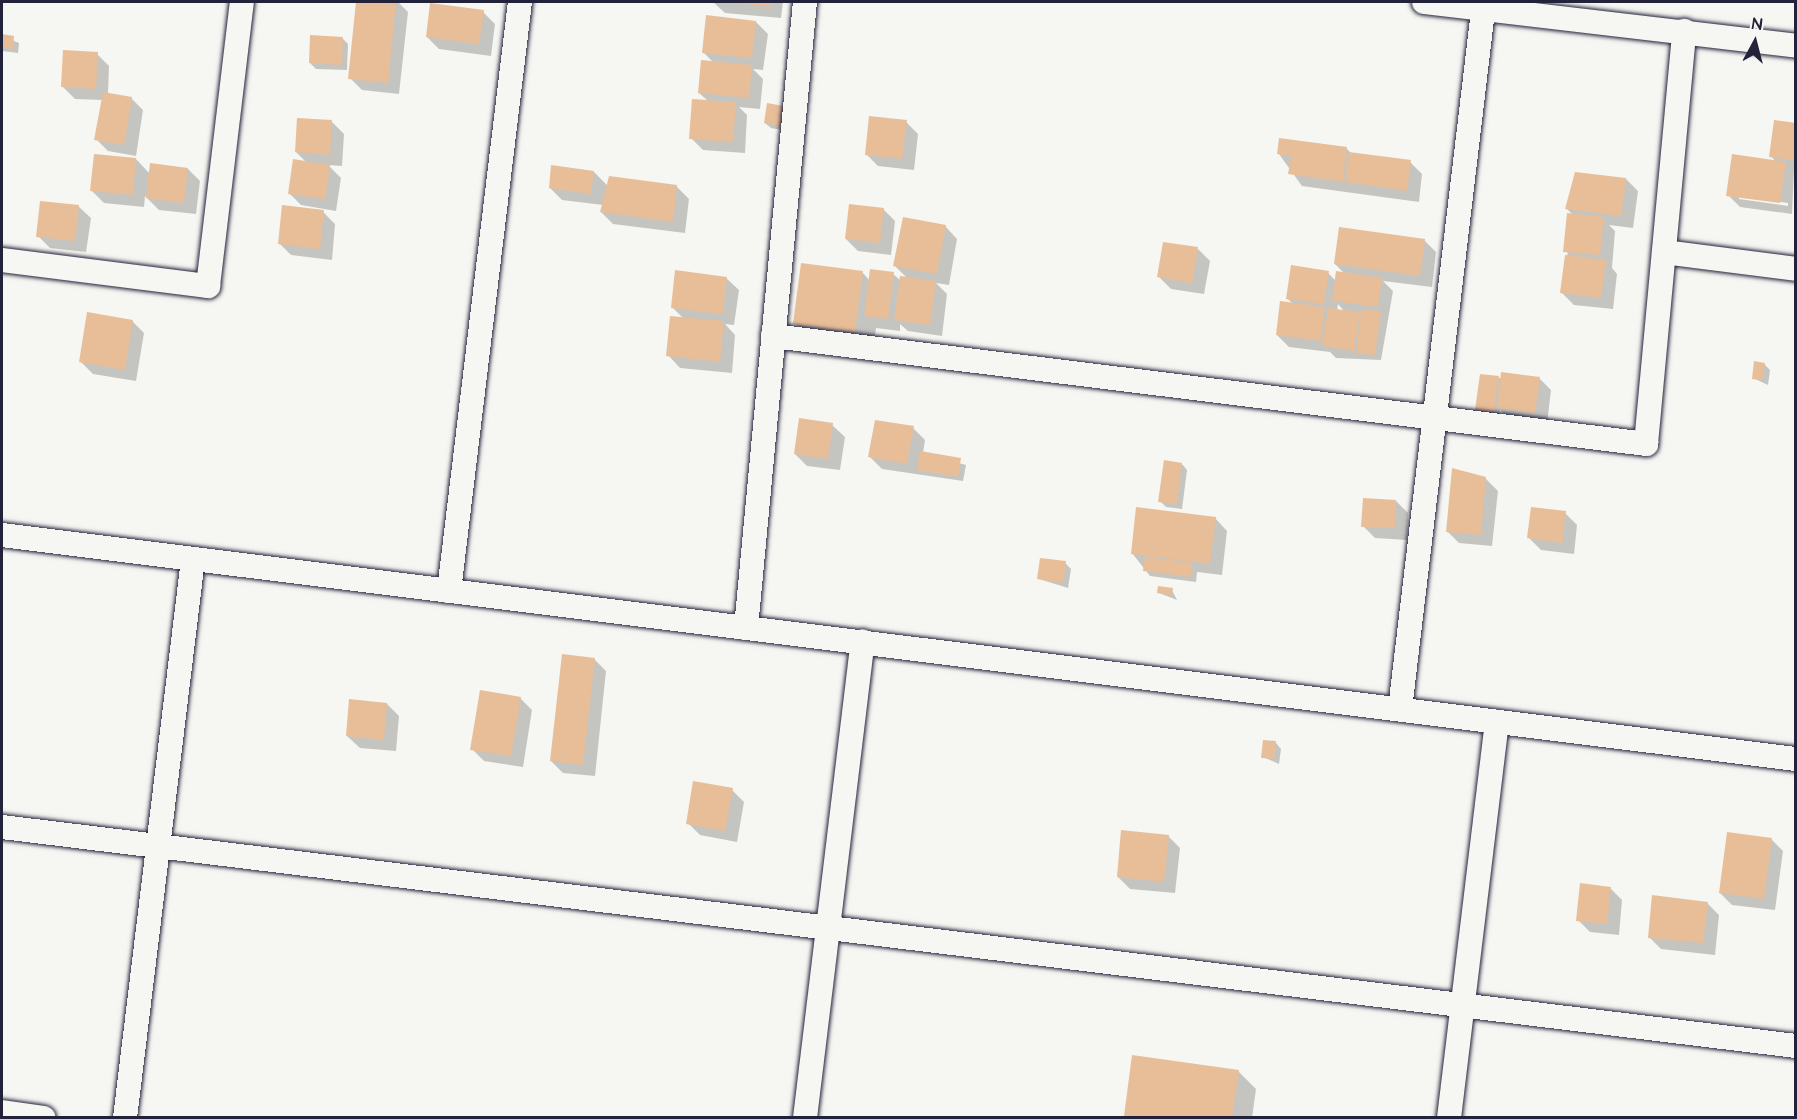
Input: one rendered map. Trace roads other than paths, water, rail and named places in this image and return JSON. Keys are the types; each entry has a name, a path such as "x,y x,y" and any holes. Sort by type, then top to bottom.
{"street":[{"path":"2,260 208,286 242,2"},
{"path":"449,591 520,2"},
{"path":"746,628 805,2"},
{"path":"1424,2 1484,5 1796,46"},
{"path":"1400,709 1484,5"},
{"path":"773,336 1434,420 1646,444 1684,32"},
{"path":"1664,252 1796,269"},
{"path":"2,535 1796,759"},
{"path":"125,1118 193,559"},
{"path":"805,1118 863,642"},
{"path":"1449,1118 1497,722"},
{"path":"2,827 1796,1046"},
{"path":"2,1112 44,1118"}]}
